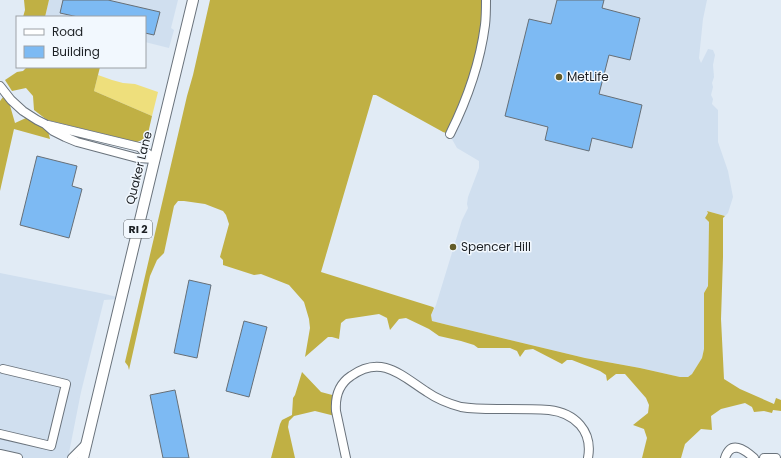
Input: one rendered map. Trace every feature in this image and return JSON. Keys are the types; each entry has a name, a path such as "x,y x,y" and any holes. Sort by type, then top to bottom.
{"main road":[{"name":"Quaker Lane","path":"83,458 193,0"}],"street":[{"path":"450,134 475,71 481,50 485,24 486,0"},
{"path":"0,86 11,100 23,111 45,124 139,147 155,159"},
{"path":"346,458 336,411 338,391 354,374 369,368 379,368 398,372 433,396 459,406 472,408 556,410 568,415 578,422 585,433 589,445 588,458"},
{"path":"0,434 51,446 66,384 3,369"},
{"path":"72,458 87,443"},
{"path":"725,458 731,449 736,448 743,449 754,458"},
{"path":"0,454 18,458"},
{"path":"764,458 776,458"}],"shaded area":[{"path":"24,0 49,0 45,16 23,16 25,10"},
{"path":"49,0 178,0 171,28 174,30 169,48 146,42 146,16 45,16"},
{"path":"210,0 486,0 481,46 449,134 376,95 373,95 321,272 433,307 434,308 431,315 432,321 585,358 680,377 688,377 692,374 702,358 704,349 704,293 708,286 709,222 705,218 708,213 707,211 725,216 723,218 721,319 724,379 740,389 774,404 776,398 781,400 781,411 773,410 772,413 764,411 754,412 752,407 745,403 721,409 711,416 712,430 701,429 685,444 681,458 642,458 647,438 644,429 633,425 648,413 649,405 646,398 625,374 616,374 607,381 606,375 600,371 572,360 567,360 562,364 533,349 525,350 520,357 517,351 510,348 478,348 474,345 461,341 439,336 429,329 406,318 399,319 390,330 387,318 379,314 346,319 341,323 339,339 328,337 305,357 310,328 304,302 289,285 261,274 254,275 223,265 223,260 220,257 229,224 226,215 223,211 205,204 184,201 178,201 174,206 164,253 157,260 150,276 129,370 125,362"},
{"path":"486,0 707,0 703,19 699,58 701,63 708,49 713,50 715,55 711,95 713,99 712,104 718,110 718,142 728,171 733,197 728,213 725,216 707,211 708,213 705,218 709,222 708,286 704,293 704,349 702,358 692,374 688,377 680,377 585,358 432,321 431,315 436,305 462,220 468,208 468,197 479,168 479,161 457,148 449,134"},
{"path":"26,68 100,68 94,91 152,116 147,138 137,142 47,120 34,110 33,96 26,88 12,91 5,80 17,72 23,71"},
{"path":"98,75 123,83 135,84 158,92 152,116 94,91"},
{"path":"3,97 9,102 15,123 26,118 48,131 50,139 14,129 0,191 0,101"},
{"path":"0,273 121,298 104,300 81,392 68,458 0,458"},
{"path":"302,372 321,392 336,396 335,416 315,411 294,416 289,421 288,427 295,458 271,458 280,424 282,420 292,415 293,398"}],"building":[{"path":"63,0 108,0 160,12 154,35 146,33 146,16 74,16 60,13"},
{"name":"MetLife","path":"557,0 604,0 602,8 640,18 630,60 609,55 599,94 642,105 632,148 592,138 589,151 545,140 548,127 505,116 529,19 551,24"},
{"path":"37,156 77,166 72,186 82,189 69,238 20,225"},
{"path":"189,280 211,285 197,358 174,353"},
{"path":"244,321 267,327 249,397 226,391"},
{"path":"175,390 189,458 163,458 150,395"}],"place":[{"name":"MetLife","path":"559,77"},
{"name":"Spencer Hill","path":"453,247"}]}
